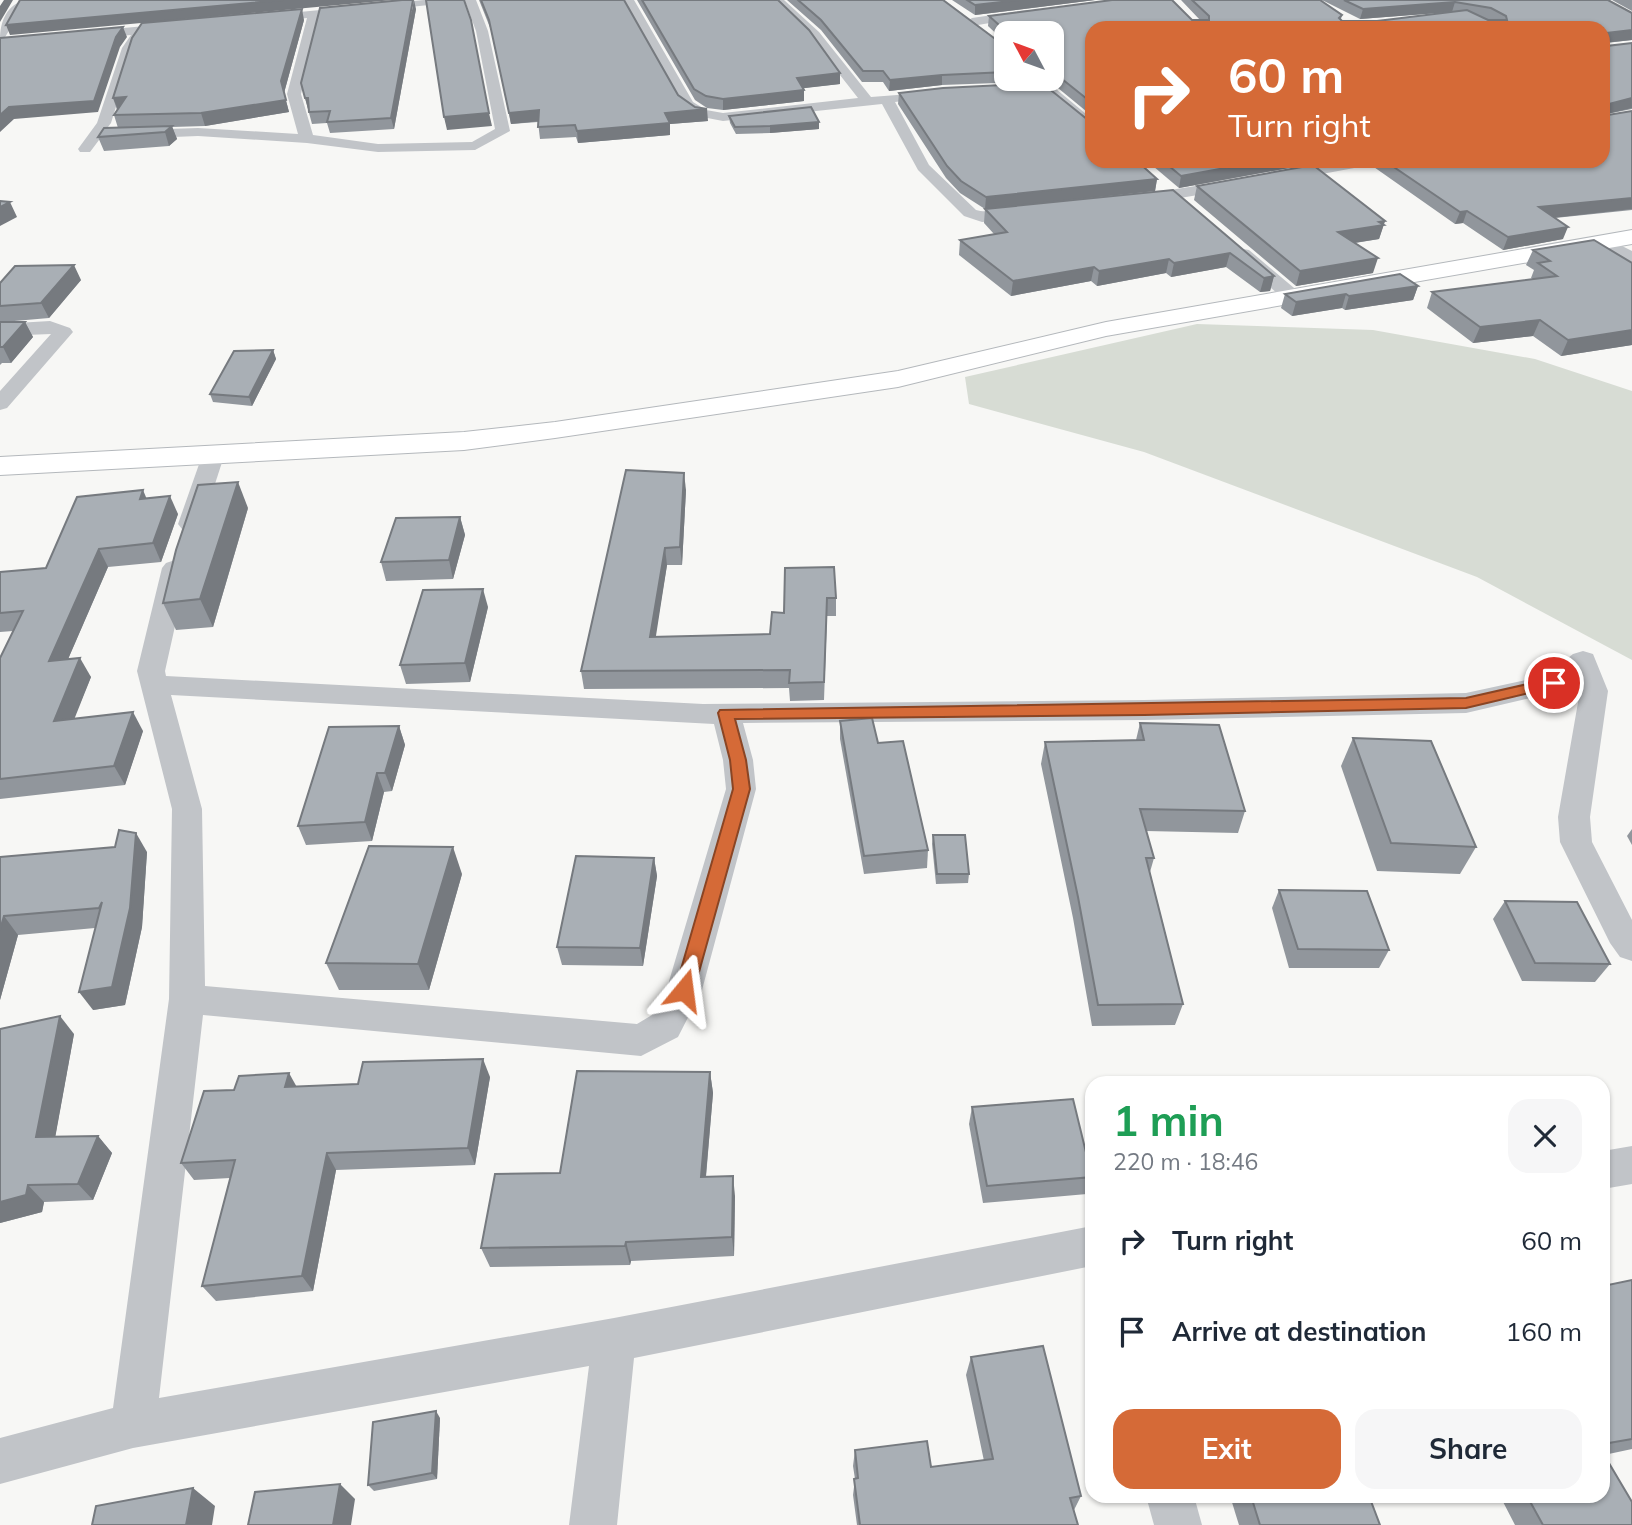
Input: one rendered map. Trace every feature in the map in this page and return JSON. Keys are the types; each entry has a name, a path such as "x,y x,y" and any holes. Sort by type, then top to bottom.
{"street":[{"path":"0,36 18,5 45,0"},
{"path":"247,20 460,0"},
{"path":"93,136 198,132 307,139 378,148 475,146 502,131 482,31 470,0"},
{"path":"628,0 688,105 702,113 723,117 923,94"},
{"path":"777,0 815,35 867,101"},
{"path":"989,37 967,18 1036,13"},
{"path":"307,139 294,94 314,15"},
{"path":"76,36 193,25"},
{"path":"83,152 110,110 128,48 139,30"},
{"path":"1050,91 1085,120"},
{"path":"886,99 923,167 970,213 991,217 1041,212"},
{"path":"1122,202 1175,196 1327,168"},
{"path":"1154,178 1195,213"},
{"path":"0,466 464,441 763,400 898,379 1106,329 1632,237"},
{"path":"1604,242 1632,258"},
{"path":"1234,246 1293,296"},
{"path":"0,330 50,327 64,332 0,404"},
{"path":"133,1424 187,999 187,809 151,671 172,576 214,453"},
{"path":"153,685 726,713 1144,710 1466,703 1554,683 1583,660 1594,691 1574,817 1576,842 1622,933 1632,947"},
{"path":"187,999 641,1040 665,1026 684,990 741,789 738,760 726,713"},
{"path":"1610,1169 1632,1166"},
{"path":"0,1461 133,1424 614,1340 1085,1247"},
{"path":"593,1525 614,1340"},
{"path":"1172,1503 1178,1525"}],"shaded area":[{"path":"1197,324 1373,330 1535,359 1632,391 1632,660 1477,577 1144,452 969,404 965,377"}],"building":[{"path":"20,0 283,0 6,25"},
{"path":"413,0 391,118 327,122 330,111 309,112 308,98 305,98 301,83 320,8"},
{"path":"426,0 464,0 471,20 489,113 444,117"},
{"path":"481,0 624,0 678,95 695,107 707,109 665,113 670,123 577,131 575,125 538,127 539,110 509,113 489,20"},
{"path":"642,0 778,0 809,30 840,73 797,78 804,90 723,99 706,96 694,89"},
{"path":"798,0 943,0 994,38 994,73 890,80 883,71 863,71 821,20"},
{"path":"967,0 1019,0 975,5"},
{"path":"1112,0 1172,0 1192,20 1209,20 1209,16 1192,0 1320,0 1342,15 1339,18 1342,21 1085,21 1085,97 1064,81 1064,21 995,21 989,16"},
{"path":"1344,0 1608,0 1632,13 1632,30 1610,33 1610,21 1377,21 1467,10 1488,20 1507,20 1506,16 1491,8 1455,2 1363,9"},
{"path":"302,9 281,81 286,100 201,113 114,115 126,97 113,98 132,38 142,23"},
{"path":"123,27 116,37 94,101 9,107 0,115 0,38"},
{"path":"1632,43 1632,98 1610,104 1610,46"},
{"path":"994,85 994,91 1052,91 1085,118 1085,168 1145,168 1157,179 986,197 961,181 947,166 899,93"},
{"path":"811,107 819,122 735,127 729,116"},
{"path":"1632,111 1632,198 1539,207 1568,227 1508,237 1467,211 1460,212 1395,168 1610,168 1610,115"},
{"path":"172,126 165,132 98,137 104,128"},
{"path":"1171,168 1225,168 1181,176"},
{"path":"1296,168 1317,168 1385,221 1379,222 1384,225 1338,232 1378,258 1300,271 1197,186"},
{"path":"1173,190 1274,276 1264,278 1230,253 1174,263 1169,259 1099,271 1094,267 1013,281 960,240 1007,232 985,209"},
{"path":"1594,240 1632,263 1632,330 1568,340 1540,320 1480,327 1432,292 1557,276 1538,263 1550,261 1533,250"},
{"path":"74,265 41,303 0,306 0,283 15,266"},
{"path":"1400,274 1418,286 1296,302 1285,294"},
{"path":"0,322 25,322 3,347 0,347"},
{"path":"273,350 249,397 210,394 234,351"},
{"path":"626,470 684,473 680,547 665,548 650,637 770,634 772,612 784,613 785,568 834,567 836,598 827,598 824,682 789,683 790,670 581,671"},
{"path":"238,482 200,599 163,603 176,550 198,485"},
{"path":"143,490 140,499 170,496 153,543 99,549 49,661 80,658 54,721 133,712 114,766 0,779 0,658 23,611 0,613 0,572 46,568 77,497"},
{"path":"460,517 449,560 381,562 396,518"},
{"path":"483,589 465,663 400,665 423,590"},
{"path":"872,718 878,743 903,741 928,850 864,856 840,721"},
{"path":"1140,723 1219,725 1245,811 1140,809 1154,858 1146,858 1183,1004 1098,1005 1045,742 1144,740"},
{"path":"399,726 385,773 377,773 365,822 298,826 329,727"},
{"path":"1353,738 1431,741 1476,847 1391,843"},
{"path":"119,830 136,833 130,908 112,987 79,992 102,902 99,908 4,916 0,930 0,857 115,847"},
{"path":"933,835 965,835 969,874 937,874"},
{"path":"369,846 453,847 418,964 326,963"},
{"path":"576,856 654,858 640,948 557,947"},
{"path":"1279,890 1367,891 1389,950 1298,949"},
{"path":"1505,901 1577,902 1610,964 1535,963"},
{"path":"60,1016 36,1137 98,1136 78,1184 28,1185 26,1195 0,1202 0,1029"},
{"path":"483,1059 468,1148 327,1153 302,1276 202,1286 235,1160 181,1163 204,1091 234,1090 239,1076 289,1073 285,1087 358,1084 363,1062"},
{"path":"577,1071 710,1072 701,1177 733,1176 732,1237 626,1242 625,1246 481,1248 495,1174 560,1173"},
{"path":"1073,1099 1085,1148 1085,1178 987,1186 972,1107"},
{"path":"1632,1280 1632,1439 1610,1443 1610,1285"},
{"path":"1043,1346 1081,1496 1070,1498 1078,1525 860,1525 854,1479 858,1478 855,1450 927,1441 931,1467 993,1459 971,1357"},
{"path":"436,1411 432,1473 368,1485 373,1422"},
{"path":"1610,1465 1632,1502 1632,1525 1543,1525 1531,1503 1610,1503"},
{"path":"340,1484 333,1525 248,1525 255,1492"},
{"path":"193,1488 186,1525 92,1525 96,1506"},
{"path":"1253,1503 1372,1503 1380,1525 1260,1525"}],"route":[{"path":"684,990 741,789 738,760 726,713 1144,710 1466,703 1554,683"}]}
